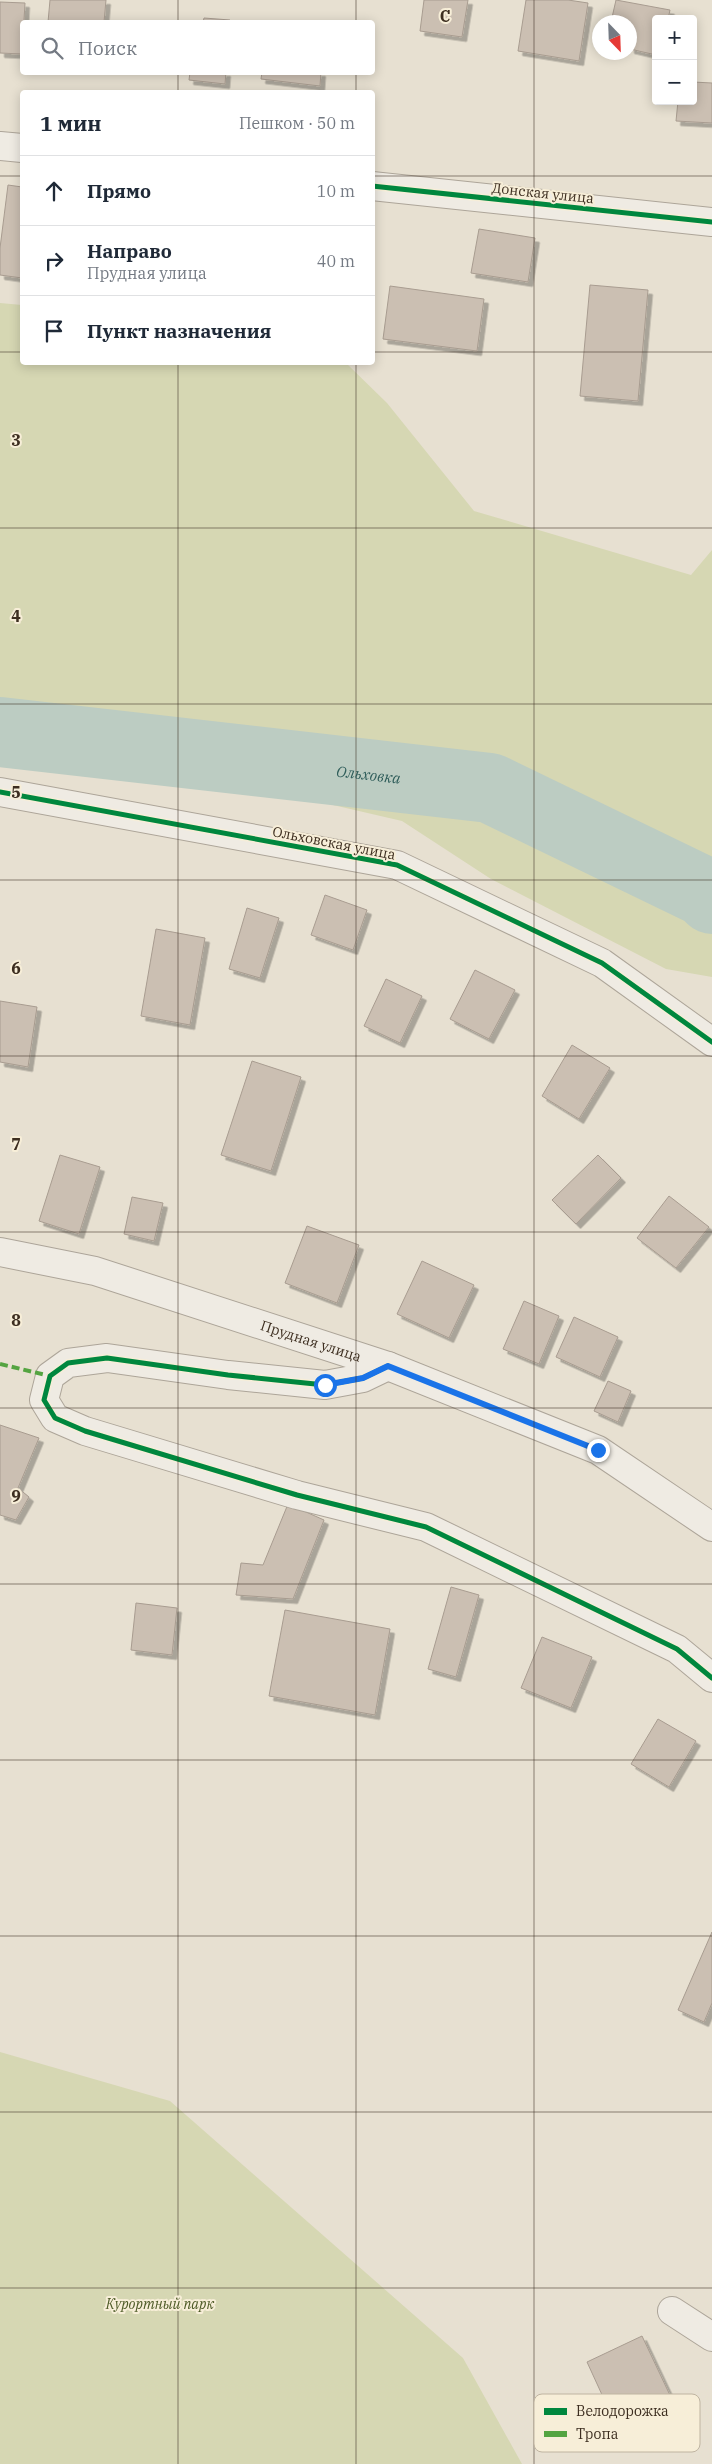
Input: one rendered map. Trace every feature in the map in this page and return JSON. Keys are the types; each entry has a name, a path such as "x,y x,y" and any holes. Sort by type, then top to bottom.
{"street":[{"path":"0,146 20,148"},
{"name":"Донская улица","path":"375,186 712,222"},
{"name":"Ольховская улица","path":"0,792 397,865 602,963 712,1042"},
{"name":"Прудная улица","path":"0,1252 95,1271 388,1366 598,1450 712,1527"},
{"path":"388,1366 363,1378 325,1385 228,1375 107,1358 68,1363 50,1376 44,1400 55,1418 85,1431 297,1495 426,1526 677,1650 712,1678"},
{"path":"672,2311 712,2337"}],"green space":[{"path":"0,303 20,305 20,365 348,365 387,403 474,511 691,575 712,550 712,977 666,969 491,879 402,821 277,792 242,744 0,717"},
{"name":"Курортный парк","path":"0,2052 170,2101 463,2358 522,2464 0,2464"}],"building":[{"path":"50,0 106,0 104,20 48,20"},
{"path":"424,0 468,0 462,37 420,31"},
{"path":"526,0 568,0 588,3 579,61 518,51"},
{"path":"616,0 670,10 669,15 652,15 652,54 637,51 637,15 613,15"},
{"path":"0,2 25,3 24,20 20,20 20,54 0,53"},
{"path":"204,18 230,20 204,20"},
{"path":"190,75 226,75 225,84 189,80"},
{"path":"262,75 321,75 320,86 261,79"},
{"path":"697,82 712,83 712,123 676,121 678,105 697,105"},
{"path":"8,185 20,187 20,278 0,275 0,248"},
{"path":"479,229 535,238 528,282 471,273"},
{"path":"590,285 648,290 638,401 580,396"},
{"path":"390,286 484,299 477,351 383,339"},
{"path":"325,895 367,910 353,950 311,935"},
{"path":"247,908 279,918 260,978 229,969"},
{"path":"156,929 205,938 190,1025 141,1016"},
{"path":"475,970 515,990 489,1039 450,1019"},
{"path":"386,979 422,996 400,1043 364,1026"},
{"path":"0,1001 37,1007 28,1067 0,1062"},
{"path":"572,1045 610,1068 579,1119 542,1096"},
{"path":"252,1061 301,1077 271,1171 221,1155"},
{"path":"60,1155 100,1167 79,1234 39,1221"},
{"path":"598,1155 621,1178 576,1224 552,1200"},
{"path":"669,1196 709,1227 676,1268 637,1238"},
{"path":"132,1197 163,1203 154,1241 124,1234"},
{"path":"307,1226 359,1245 337,1303 285,1283"},
{"path":"422,1261 474,1285 449,1338 397,1314"},
{"path":"524,1301 559,1316 539,1364 503,1349"},
{"path":"574,1317 618,1337 600,1377 556,1357"},
{"path":"608,1381 631,1391 618,1422 594,1411"},
{"path":"0,1425 39,1438 18,1488 29,1497 16,1520 0,1515"},
{"path":"288,1504 324,1520 293,1599 236,1595 241,1563 263,1565"},
{"path":"451,1587 479,1595 456,1677 428,1669"},
{"path":"136,1603 177,1608 172,1655 131,1650"},
{"path":"285,1610 390,1629 375,1715 269,1696"},
{"path":"542,1637 592,1657 571,1708 521,1688"},
{"path":"658,1719 696,1741 669,1787 631,1764"},
{"path":"712,1932 712,2003 704,2022 678,2010"},
{"path":"642,2336 669,2394 602,2394 587,2362"}],"waterway":[{"name":"Ольховка","path":"0,732 490,788 705,892 712,899"}],"marked path":[{"path":"0,1364 50,1376"}],"cycle path":[{"path":"375,186 712,222"},
{"path":"0,792 397,865 602,963 712,1042"},
{"path":"388,1366 363,1378 325,1385 228,1375 107,1358 68,1363 50,1376 44,1400 55,1418 85,1431 297,1495 426,1527 677,1649 712,1678"}],"route":[{"path":"325,1385 363,1378 388,1366 598,1450"}]}
